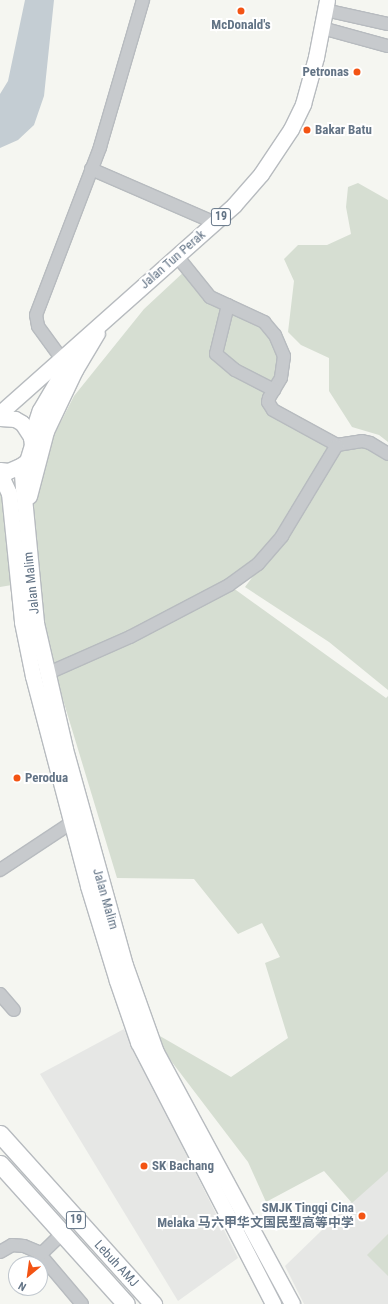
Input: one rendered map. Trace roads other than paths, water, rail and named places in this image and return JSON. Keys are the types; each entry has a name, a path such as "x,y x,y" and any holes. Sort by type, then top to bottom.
{"highway":[{"name":"Lebuh AMJ","path":"0,1134 153,1304"},
{"name":"Lebuh AMJ","path":"0,1164 126,1304"}],"main road":[{"name":"Jalan Tun Perak","path":"0,413 215,223 261,174 291,129 311,79 326,5"},
{"path":"25,519 32,482 46,431 75,370 111,314"},
{"name":"Jalan Tun Perak","path":"31,437 40,410 82,340"},
{"path":"0,418 15,419 22,423 31,437"},
{"name":"19","path":"27,461 31,453 31,437"},
{"path":"0,470 14,470 27,461"},
{"name":"Jalan Malim","path":"27,461 22,474 25,519 36,623 46,674 100,882 146,1028 156,1052 292,1304"},
{"name":"Jalan Malim","path":"0,474 6,483 11,509 22,622 33,676 71,823 115,974 138,1042 273,1304"},
{"path":"0,492 11,509"}],"street":[{"path":"61,358 38,326 36,315 102,140 143,0"},
{"path":"326,5 388,24"},
{"path":"322,28 388,46"},
{"path":"91,169 215,223"},
{"path":"177,256 201,288 210,297 264,322 275,335 284,356 281,378 268,402 273,410 337,445 362,441 370,443 388,454"},
{"path":"228,305 216,354 235,370 274,390"},
{"path":"46,674 130,637 229,585 258,564 282,536 337,445"},
{"path":"0,870 71,823"},
{"path":"0,994 14,1010"},
{"path":"41,1254 62,1234"},
{"path":"0,1252 12,1246 24,1246 41,1254 82,1304"}],"place":[{"name":"McDonald's","path":"241,11"},
{"name":"Petronas","path":"357,72"},
{"name":"Bakar Batu","path":"307,130"},
{"name":"Perodua","path":"17,778"},
{"name":"SK Bachang","path":"144,1166"},
{"name":"SMJK Tinggi Cina Melaka 马六甲华文国民型高等中学","path":"362,1216"}]}
